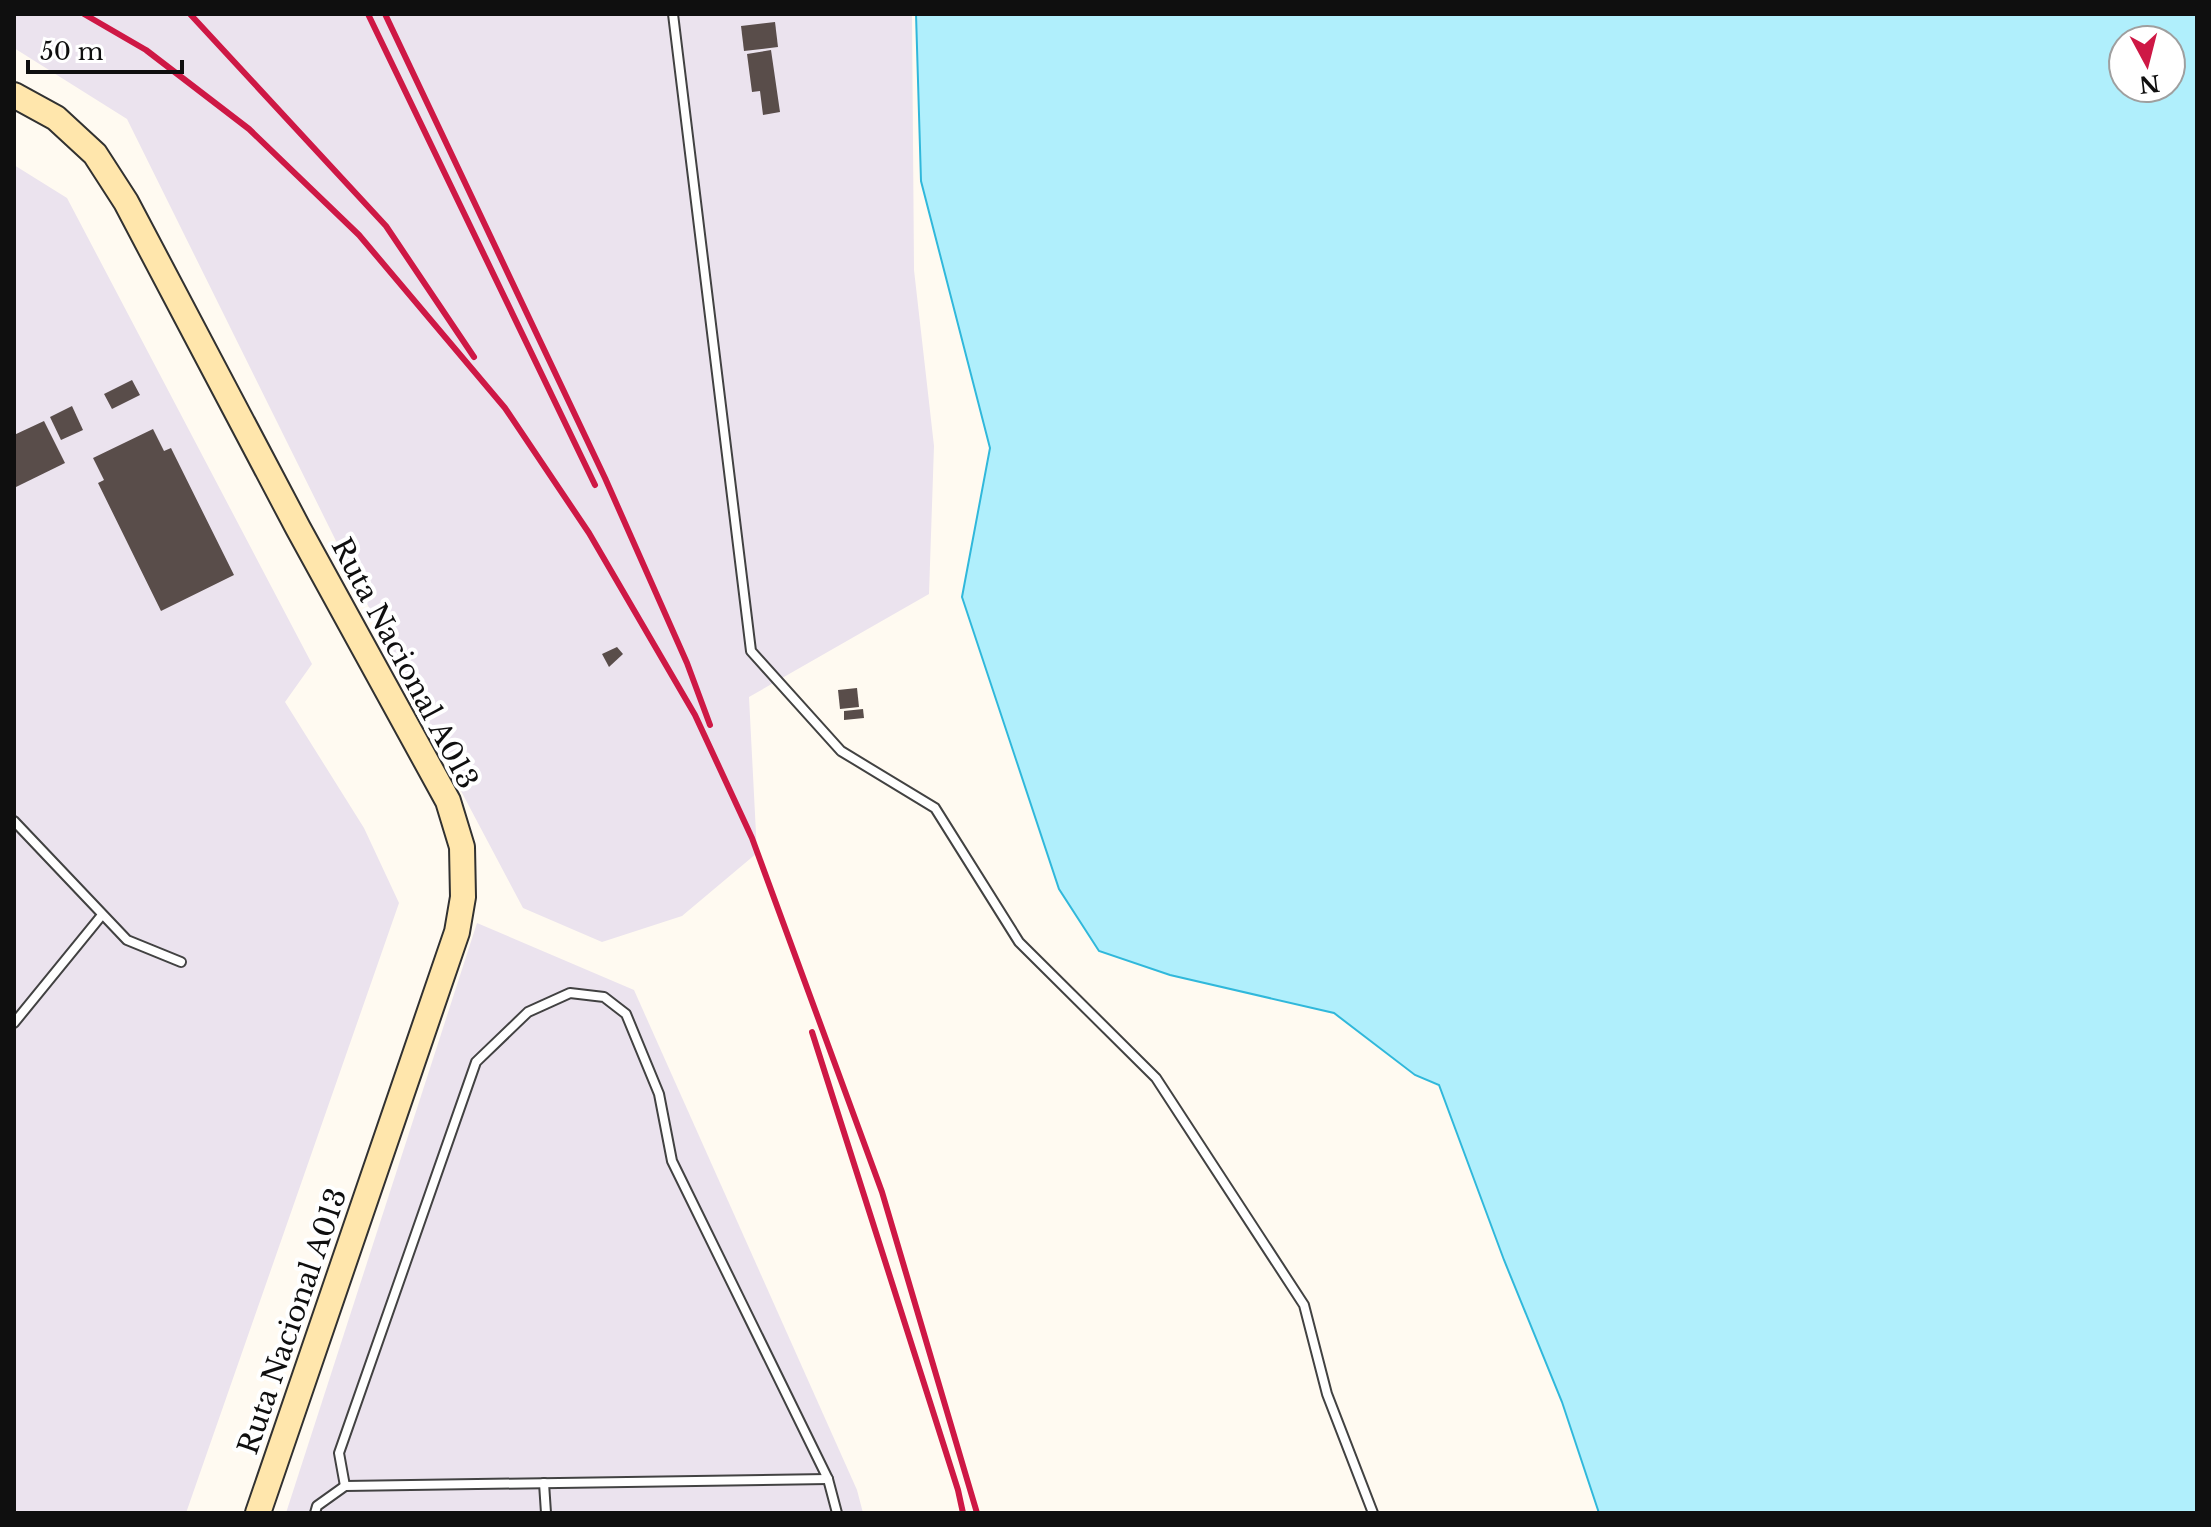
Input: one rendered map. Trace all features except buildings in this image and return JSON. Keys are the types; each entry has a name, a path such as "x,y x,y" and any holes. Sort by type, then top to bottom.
{"street":[{"name":"Ruta Nacional A013","path":"14,95 56,118 95,154 126,202 298,528 448,801 462,847 463,897 457,932 258,1513"}],"lane":[{"path":"673,14 751,651 841,751 935,808 1019,942 1156,1078 1304,1305 1327,1394 1373,1513"},
{"path":"14,821 127,940 181,962"},
{"path":"14,1023 102,915"},
{"path":"345,1486 339,1453 476,1062 528,1012 570,993 604,997 626,1014 659,1094 672,1161 828,1479 837,1513"},
{"path":"315,1513 317,1506 345,1486 828,1479"},
{"path":"544,1483 546,1513"}],"shaded area":[{"path":"14,14 912,14 914,270 934,446 929,594 749,697 757,853 682,916 602,942 523,908 443,757 127,119 14,48"},
{"path":"14,165 67,198 312,664 285,702 364,828 399,903 186,1513 14,1513"},
{"path":"477,923 634,990 857,1490 863,1513 286,1513"}],"water":[{"path":"916,14 2197,14 2197,1513 1599,1513 1562,1402 1504,1260 1439,1085 1415,1075 1334,1013 1170,975 1099,951 1059,889 962,597 990,448 921,181"}],"railway":[{"path":"84,14 146,50 249,129 359,235 505,408 589,533 695,715 752,838 882,1192 977,1513"},
{"path":"190,14 386,226 474,357"},
{"path":"368,14 595,485"},
{"path":"385,14 605,478 687,663 710,725"},
{"path":"812,1032 963,1513"}]}
